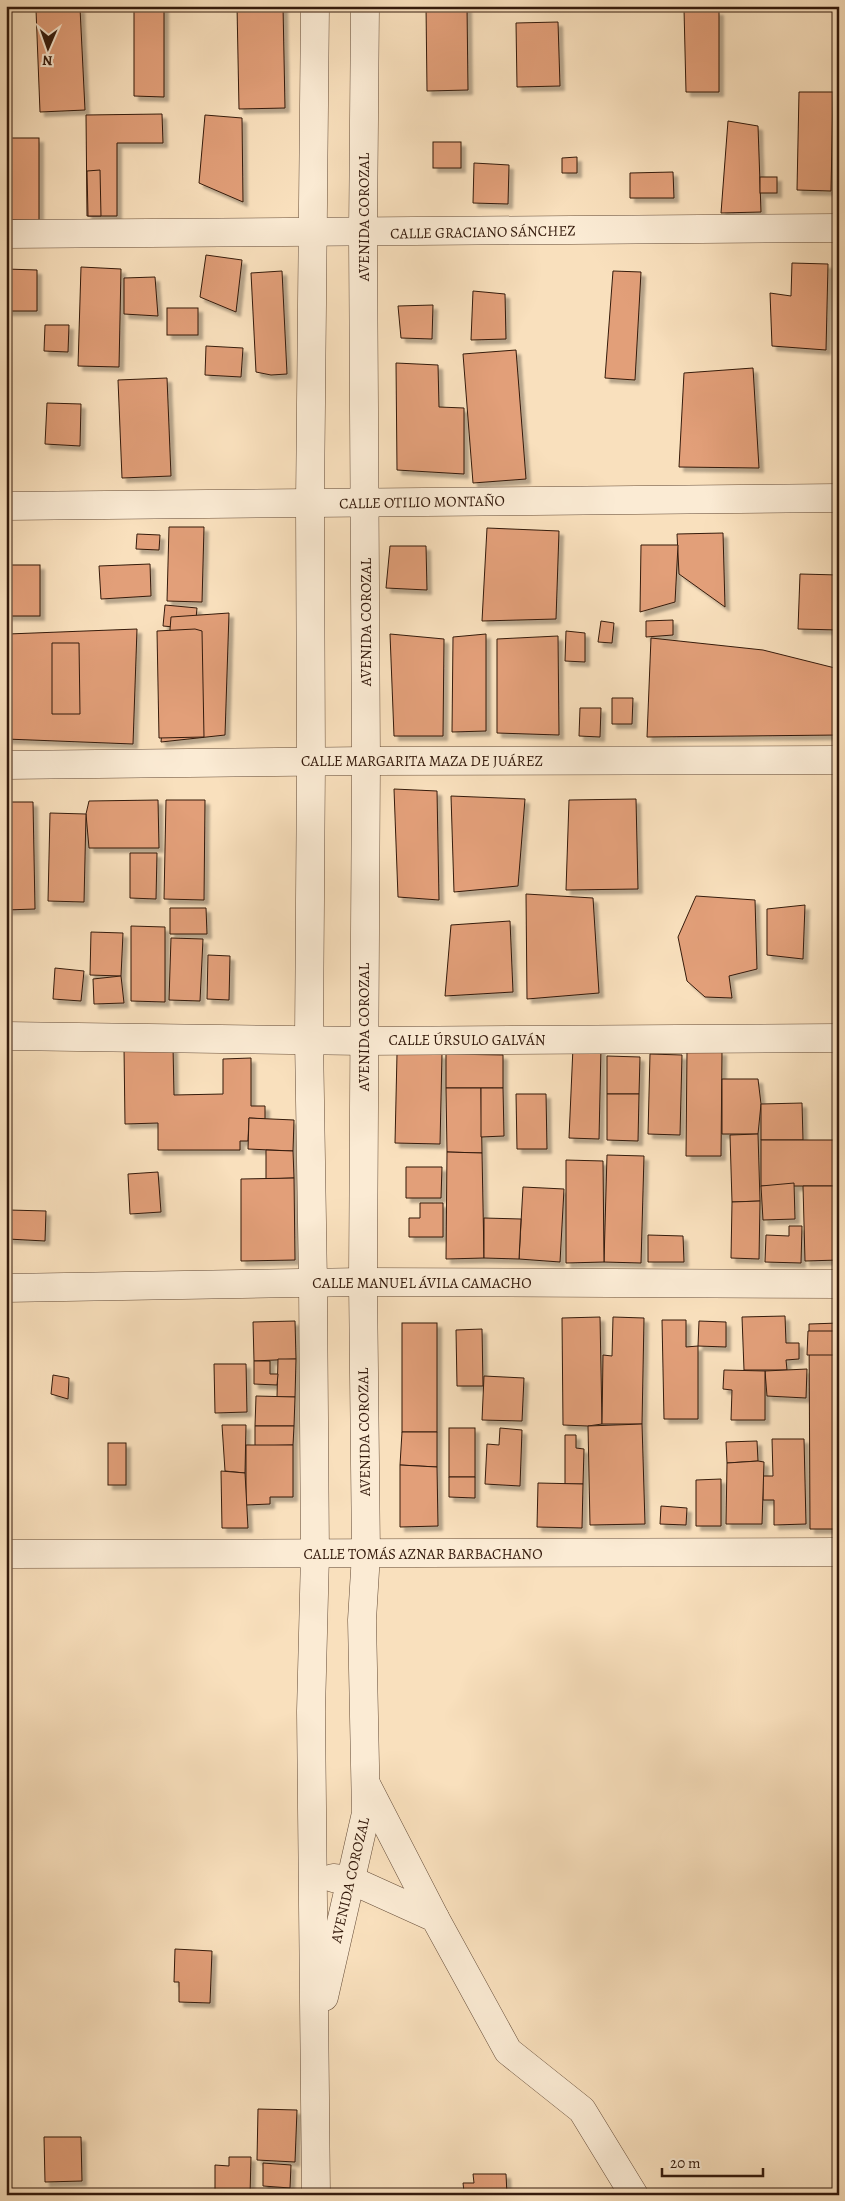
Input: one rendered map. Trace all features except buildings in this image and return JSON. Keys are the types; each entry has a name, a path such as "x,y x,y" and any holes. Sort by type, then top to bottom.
{"street":[{"name":"AVENIDA COROZAL","path":"315,6 310,503 311,762 308,1039 313,1283 315,1555 311,1711 316,2195"},
{"name":"AVENIDA COROZAL","path":"314,2042 366,1813 362,1620 366,1554 362,1282 366,761 363,233 365,6"},
{"name":"CALLE GRACIANO SÁNCHEZ","path":"6,234 363,233 839,228"},
{"name":"CALLE OTILIO MONTAÑO","path":"6,506 839,498"},
{"name":"CALLE MARGARITA MAZA DE JUÁREZ","path":"6,765 366,761 839,760"},
{"name":"CALLE ÚRSULO GALVÁN","path":"6,1036 364,1041 839,1038"},
{"name":"CALLE MANUEL ÁVILA CAMACHO","path":"6,1288 362,1282 839,1284"},
{"name":"CALLE TOMÁS AZNAR BARBACHANO","path":"6,1554 315,1555 839,1552"},
{"path":"365,1784 435,1918 508,2050 582,2110 634,2195"},
{"path":"312,1876 351,1880 435,1918"}]}
